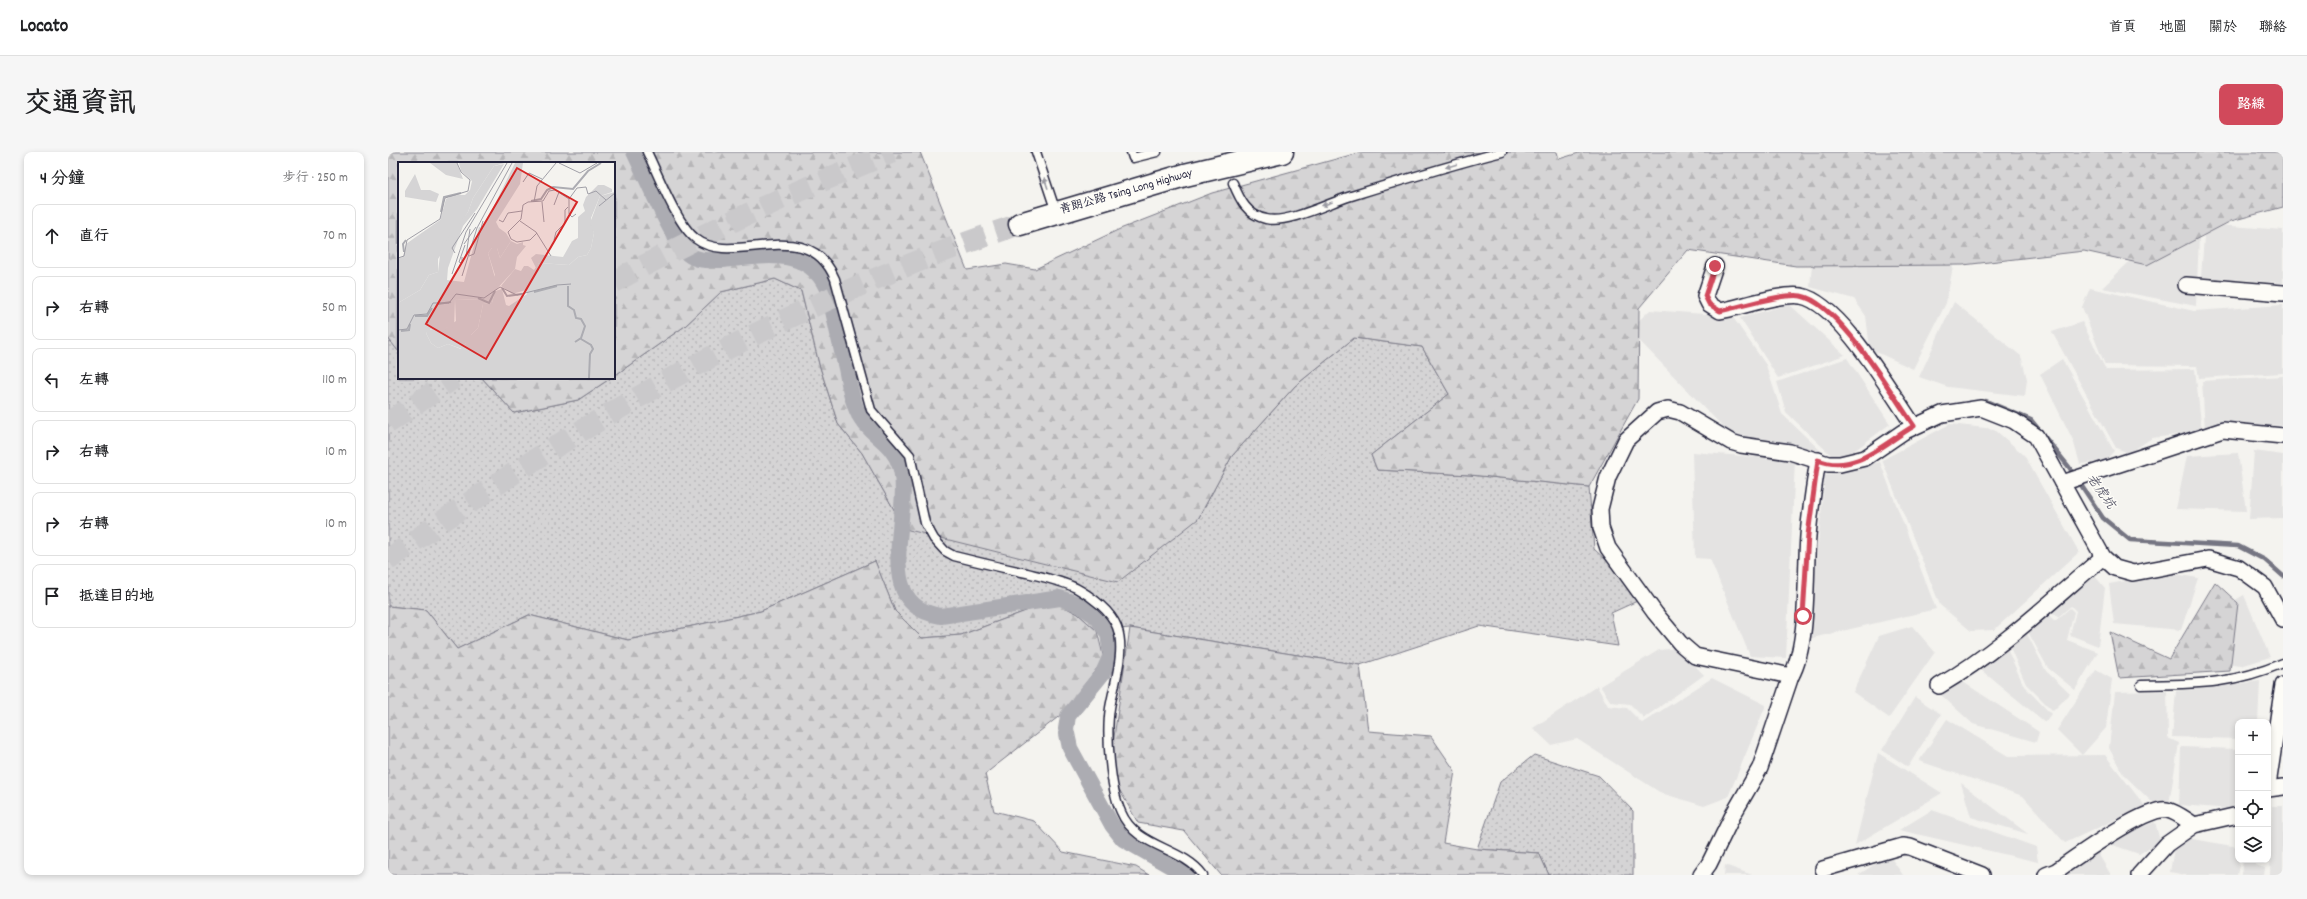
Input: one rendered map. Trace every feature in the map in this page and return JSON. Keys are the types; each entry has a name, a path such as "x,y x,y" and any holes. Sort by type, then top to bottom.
{"highway":[{"name":"青朗公路 Tsing Long Highway","path":"1020,224 1185,175 1231,167 1282,152"}],"street":[{"path":"1715,266 1705,296 1709,304 1720,311 1787,296 1802,296 1829,312 1847,330 1914,426"},
{"path":"2186,285 2283,294"},
{"path":"1790,676 1707,660 1688,651 1655,613 1611,553 1601,528 1601,499 1612,466 1626,440 1652,415 1665,409 1684,414 1731,442 1741,445 1790,452 1828,464 1840,464 1865,458 1914,426 1942,414 1981,408 2007,418 2036,436 2065,482 2103,557 2115,568 2133,573 2208,559 2238,568 2265,587 2283,620"},
{"path":"2065,482 2223,430 2283,436"},
{"path":"1701,875 1709,864 1734,813 1760,768 1790,676 1798,664 1802,641 1808,535 1818,460"},
{"path":"1939,686 1965,671 1996,648 2103,557"},
{"path":"2271,765 2283,686"},
{"path":"2271,789 2283,787"},
{"path":"2046,875 2056,871 2117,830 2154,812 2166,810 2194,825"},
{"path":"2139,875 2167,844 2194,825 2235,815"},
{"path":"1823,869 1902,846 1910,847 1982,875"}],"lane":[{"path":"647,152 680,218 696,240 708,246 720,248 787,245 806,250 824,260 835,279 871,410 910,455 925,523 934,539 945,551 954,556 1045,578 1076,588 1103,608 1117,626 1121,646 1110,710 1109,746 1113,779 1121,812 1138,836 1188,861 1203,875"},
{"path":"1036,152 1053,202 1062,211"},
{"path":"1131,152 1133,158 1157,152"},
{"path":"1231,167 1240,200 1248,210 1267,220 1281,220 1347,197 1502,152"},
{"path":"2141,685 2207,684 2237,680 2283,663"}],"shaded area":[{"path":"2201,193 2196,306 2102,288"},
{"path":"2205,224 2283,230 2283,283 2201,277"},
{"path":"1956,251 1946,303 1913,369 1870,349 1866,316 1854,299 1810,287 1813,253"},
{"path":"2090,288 2194,311 2283,305 2283,373 2199,378 2197,366 2105,365 2082,307"},
{"path":"1954,302 2021,356 2027,379 2025,396 1948,387 1919,377"},
{"path":"1789,304 1845,355 1778,378 1740,318"},
{"path":"1650,310 1732,316 1766,365 1782,414 1825,455 1729,433 1629,330"},
{"path":"2082,322 2106,370 2195,369 2202,432 2152,438 2129,453 2116,448 2052,332"},
{"path":"1847,358 1890,424 1850,454 1833,457 1786,412 1777,382"},
{"path":"2062,359 2114,451 2105,461 2080,464 2073,440 2040,374"},
{"path":"2283,376 2283,425 2205,430 2202,381"},
{"path":"1950,424 1994,429 2024,455 2079,552 1994,630 1971,631 1940,605 1882,460"},
{"path":"2254,451 2283,455 2283,518 2249,519"},
{"path":"1692,452 1795,460 1786,658 1750,656 1710,559 1695,558"},
{"path":"2238,453 2246,511 2176,509 2187,456"},
{"path":"1880,462 1936,609 1808,639 1825,475"},
{"path":"2169,573 2198,578 2181,630 2114,624 2109,584"},
{"path":"2094,575 2105,588 2098,646 2070,635 2076,611 2071,606 2058,617 2040,602 2072,577"},
{"path":"2244,595 2270,657 2241,666 2206,661 2215,612"},
{"path":"2070,608 2074,612 2067,640 2098,652 2075,690 2048,668 2027,630 2044,611 2055,621"},
{"path":"1912,626 1935,652 1889,718 1853,692 1879,636"},
{"path":"2026,632 2046,671 2070,694 2053,711 2026,684 2009,645"},
{"path":"1678,648 1704,675 1644,718 1630,704 1611,702 1600,686 1659,650"},
{"path":"2007,649 2024,686 2051,714 2045,722 1981,670"},
{"path":"2096,670 2112,679 2106,728 2082,755 2057,730"},
{"path":"1712,678 1766,705 1728,797 1704,806 1661,793 1577,739 1551,745 1533,728 1597,686 1608,706 1627,708 1642,723"},
{"path":"1960,680 2039,732 2036,742 1973,724 1941,695"},
{"path":"2260,681 2258,719 2235,719 2235,739 2172,737 2176,691"},
{"path":"2167,691 2168,738 2179,743 2169,804 2152,802 2123,774 2109,748 2115,692"},
{"path":"1915,697 1941,714 1908,767 1882,750"},
{"path":"1947,719 2008,756 2105,755 2145,806 2065,843 2023,796 1919,761"},
{"path":"2181,747 2235,749 2235,801 2232,809 2179,805"},
{"path":"1878,753 1942,793 1855,845"},
{"path":"1961,783 2028,834 1971,817"},
{"path":"2272,806 2283,806 2283,875 2270,875"},
{"path":"1932,810 2036,847 2038,862 1899,830"},
{"path":"2155,822 2160,841 2139,854 2104,842"},
{"path":"2176,836 2235,846 2235,863 2239,863 2237,875 2186,875 2170,872"},
{"path":"2096,850 2111,875 2055,875"},
{"path":"1889,855 1903,875 1858,875"},
{"path":"2243,863 2255,863 2255,865 2265,868 2264,875 2241,875"},
{"path":"1725,865 1752,875 1724,875"}],"green space":[{"path":"388,152 920,152 967,270 1006,264 1035,269 1120,229 1212,193 1358,153 1557,152 1559,159 1582,152 2283,152 2283,207 2231,221 2147,265 2084,251 1963,265 1796,266 1688,250 1639,308 1638,399 1589,487 1470,475 1377,470 1371,455 1449,394 1422,347 1354,338 1295,386 1232,456 1198,519 1118,582 905,529 862,453 838,424 819,364 801,291 775,279 721,292 685,326 615,375 615,162 398,162 398,351 388,338"},
{"path":"775,279 801,291 819,364 838,424 862,453 905,529 1198,519 1232,456 1295,386 1354,338 1422,347 1449,394 1371,455 1377,470 1470,475 1589,487 1594,549 1646,597 1611,613 1618,646 1479,626 1360,665 1130,628 1097,631 1078,614 1053,601 961,635 922,638 895,611 875,561 761,611 628,640 529,615 457,649 426,610 388,606 388,338 398,350 398,379 483,379 514,413 578,400 610,379 615,379 615,375 685,326 721,292"},
{"path":"483,379 610,379 578,400 514,413"},
{"path":"875,561 895,611 922,638 961,635 1053,601 1078,614 1097,631 1104,659 1062,714 985,774 994,811 1034,821 1063,852 1136,867 1149,875 388,875 388,606 426,610 457,649 529,615 628,640 761,611"},
{"path":"2215,582 2238,603 2230,671 2119,678 2110,632 2169,659"},
{"path":"1130,628 1360,665 1368,731 1431,736 1455,771 1443,843 1477,849 1539,853 1549,875 1221,875 1184,831 1138,823 1109,771"},
{"path":"1534,755 1599,776 1633,811 1633,875 1549,875 1539,853 1477,849 1500,782"}],"waterway":[{"path":"634,152 667,222 682,247 692,257 709,260 771,256 785,257 799,261 811,267 821,278 829,294 854,404 864,422 892,450 900,466 903,485 898,554 900,576 906,595 919,609 941,616 1060,598 1078,604 1097,617 1108,634 1111,655 1103,673 1068,716 1066,729 1070,748 1112,825 1123,839 1186,875"},
{"name":"老虎坑","path":"1986,401 2031,420 2069,467 2103,518 2130,540 2238,546 2265,560 2283,576"}],"tunnel":[{"path":"615,281 751,212 893,152"},
{"path":"388,560 461,508 536,459 613,412 691,368 771,326 853,288 936,254 1020,224"},
{"path":"388,423 453,379"}],"route":[{"path":"1715,266 1705,296 1709,304 1720,311 1787,296 1802,296 1815,302 1829,312 1847,330 1914,426 1865,458 1850,463 1840,464 1828,464 1818,460 1808,535 1803,616"}]}
